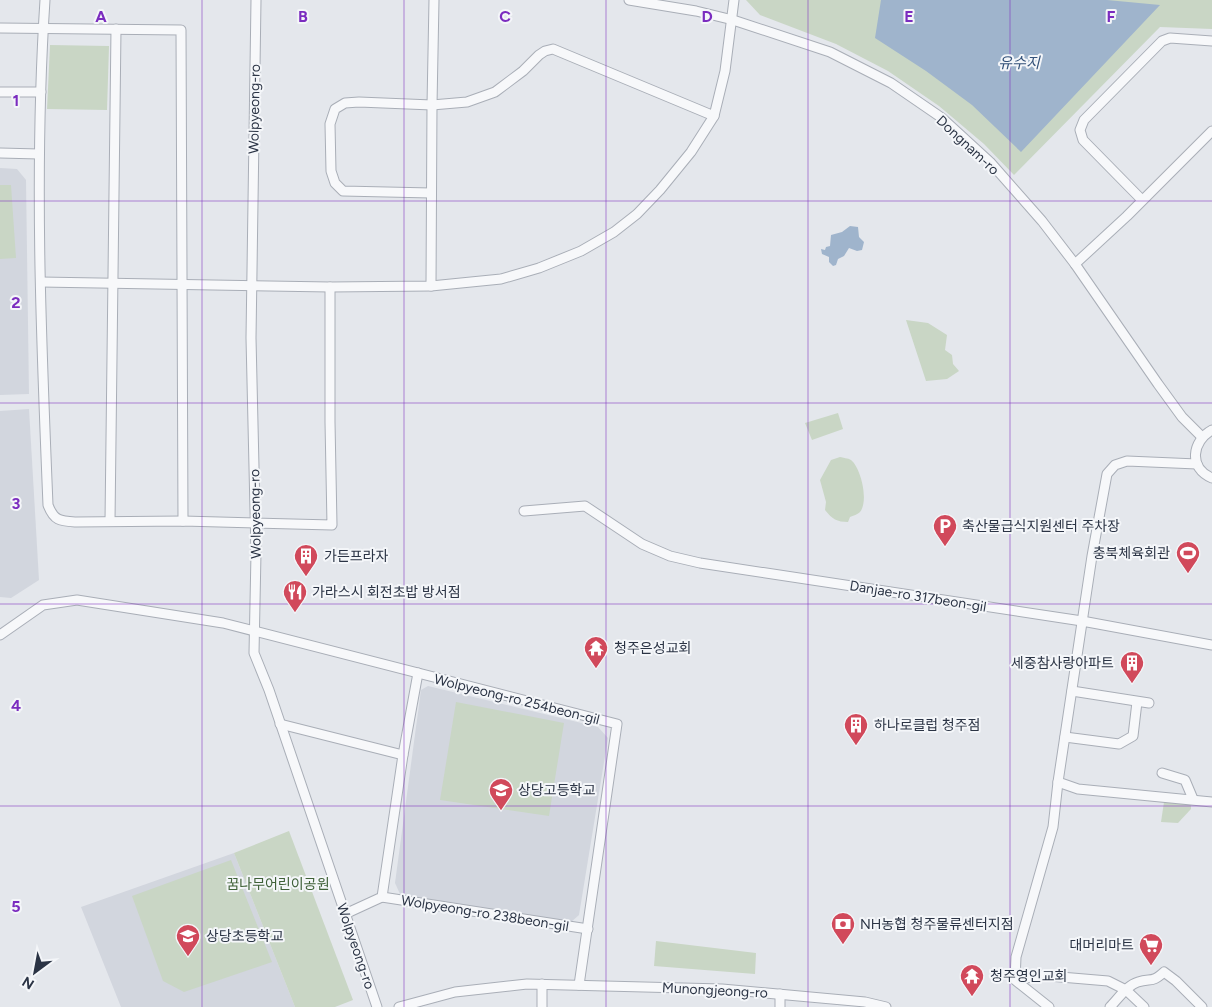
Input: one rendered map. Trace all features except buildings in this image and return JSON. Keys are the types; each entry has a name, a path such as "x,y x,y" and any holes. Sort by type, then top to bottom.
{"street":[{"path":"46,0 41,92 38,218 48,505 52,514 59,521 255,522 332,525 330,287"},
{"name":"Wolpyeong-ro","path":"256,0 251,338 255,522 254,653 377,1007"},
{"path":"431,286 434,0"},
{"name":"Dongnam-ro","path":"629,0 696,11 733,20 830,52 891,83 942,118 990,162 1042,221 1075,264 1182,417 1202,437"},
{"path":"41,282 330,287 431,286 501,279 540,268 581,251 614,232 638,214 691,152 714,116 725,71 733,20 734,0"},
{"path":"0,28 180,30 184,521"},
{"path":"110,521 116,29"},
{"path":"1142,200 1083,140 1080,130 1084,120 1162,41 1170,38 1212,41"},
{"path":"431,193 343,191 335,183 331,171 330,124 335,109 345,103 359,102 432,105 466,102 495,92 523,71 539,55 552,49 714,116"},
{"path":"0,92 41,92"},
{"path":"1075,264 1212,130"},
{"path":"0,153 39,154"},
{"path":"1212,430 1202,437 1196,448 1195,456 1197,464 1202,471 1212,478"},
{"path":"1049,1007 1015,980 1016,957 1053,827 1082,621 1107,474 1115,465 1127,461 1197,464"},
{"name":"Danjae-ro 317beon-gil","path":"524,511 585,506 642,544 670,556 700,563 1082,621 1212,645"},
{"name":"Wolpyeong-ro 254beon-gil","path":"0,635 43,604 77,600 223,623 617,724 588,929"},
{"name":"Wolpyeong-ro 254beon-gil","path":"403,755 418,673"},
{"path":"1072,691 1149,703"},
{"path":"1065,737 1119,744 1133,736 1137,702"},
{"path":"280,724 403,755"},
{"name":"Wolpyeong-ro 238beon-gil","path":"382,897 403,755"},
{"path":"1162,773 1185,780 1193,799"},
{"path":"1058,782 1078,789 1212,802"},
{"name":"Wolpyeong-ro 238beon-gil","path":"345,914 382,897 588,929"},
{"path":"579,985 588,929"},
{"path":"1110,1007 1126,990 1137,982 1156,980 1164,972 1176,981 1202,1007"},
{"path":"1017,981 1037,975 1108,981 1126,990 1144,1007"},
{"name":"Munongjeong-ro","path":"399,1007 455,992 527,984 722,989 865,1002 886,1007"},
{"path":"542,984 542,1007"},
{"path":"780,994 780,1007"}],"shaded area":[{"path":"0,168 17,169 26,180 29,394 0,395"},
{"path":"29,409 39,580 11,598 0,597 0,411"},
{"name":"상당고등학교","path":"428,686 598,727 608,738 579,915 570,923 400,894 395,883 421,690"},
{"name":"상당초등학교","path":"234,853 295,1007 121,1007 81,907"}],"green space":[{"name":"유수지","path":"746,0 1212,0 1212,29 1160,27 1014,175 984,144 939,106 888,71 836,44 760,15"},
{"path":"50,45 109,46 107,110 47,109"},
{"path":"0,185 11,185 16,258 0,259"},
{"path":"906,320 928,323 947,335 945,350 952,355 953,364 959,371 947,379 926,381"},
{"path":"838,413 843,429 812,440 805,423"},
{"path":"840,457 850,459 855,464 861,477 864,493 863,507 860,512 850,517 848,522 835,519 825,510 826,502 820,480 831,460"},
{"path":"456,702 564,723 549,816 440,800"},
{"path":"1164,802 1191,802 1191,809 1178,823 1161,822"},
{"name":"꿈나무어린이공원","path":"289,831 353,1000 335,1007 295,1007 234,853"},
{"path":"231,860 272,962 184,992 163,981 132,896"},
{"path":"656,941 756,953 755,974 654,966"}],"water":[{"name":"유수지","path":"881,0 1107,0 1160,5 1021,152 972,105 926,71 875,38"},
{"path":"850,226 858,227 859,237 864,242 862,250 857,251 849,248 844,256 838,259 836,265 833,266 829,262 829,257 822,254 821,249 825,250 826,247 830,246 831,235 842,232"}],"place":[{"name":"축산물급식지원센터 주차장","path":"945,547"},
{"name":"충북체육회관","path":"1188,574"},
{"name":"가든프라자","path":"306,577"},
{"name":"가라스시 회전초밥 방서점","path":"295,613"},
{"name":"청주은성교회","path":"596,669"},
{"name":"세중참사랑아파트","path":"1132,684"},
{"name":"하나로클럽 청주점","path":"856,746"},
{"name":"상당고등학교","path":"501,811"},
{"name":"NH농협 청주물류센터지점","path":"843,945"},
{"name":"상당초등학교","path":"188,957"},
{"name":"대머리마트","path":"1151,966"},
{"name":"청주영인교회","path":"972,997"}]}
